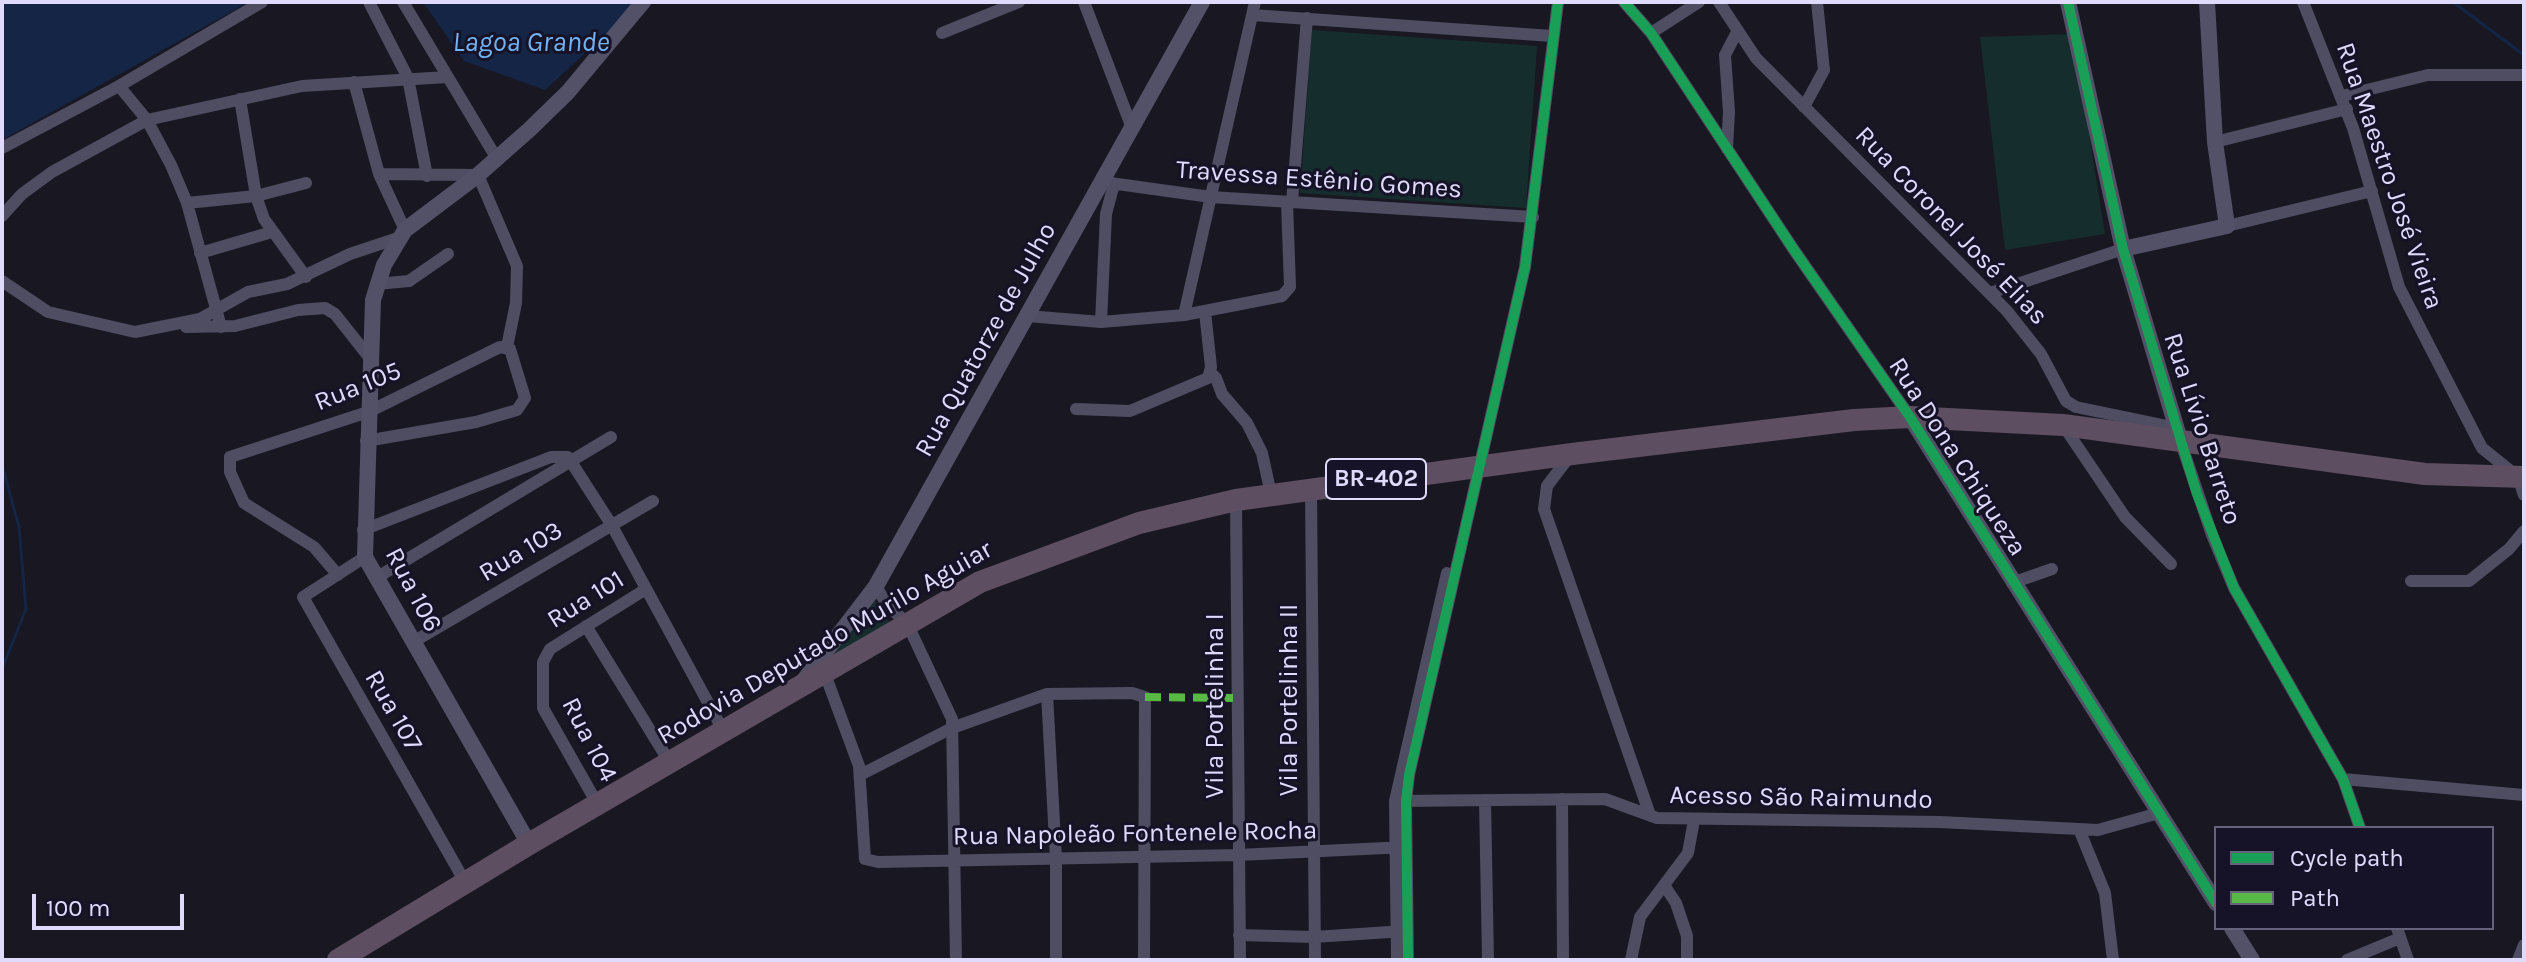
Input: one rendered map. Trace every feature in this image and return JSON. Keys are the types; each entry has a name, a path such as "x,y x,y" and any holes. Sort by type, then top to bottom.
{"highway":[{"name":"Rodovia Deputado Murilo Aguiar","path":"338,960 529,844 980,582 1139,523 1236,500 1478,462 1572,454 1854,420 1910,417 2179,435 2425,474 2522,483"}],"street":[{"path":"2,148 119,86 262,2"},
{"path":"369,2 408,78 427,176"},
{"path":"403,2 497,159"},
{"path":"175,326 217,312 248,292 276,288 306,277 350,254 402,234 497,159 568,92 643,2"},
{"path":"942,33 1019,2"},
{"path":"1084,2 1132,128"},
{"name":"Rua Quatorze de Julho","path":"796,691 876,586 1027,316 1108,183 1132,128 1202,2"},
{"path":"1397,960 1402,932 1400,801 1525,267 1558,2"},
{"name":"Rua Dona Chiqueza","path":"1624,2 1651,33 1910,417 2214,900"},
{"path":"1651,33 1699,2"},
{"name":"Rua Coronel José Elias","path":"1719,2 1737,32 1804,107 1990,293 2035,345 2071,405 2179,435"},
{"path":"1804,107 1824,70 1817,2"},
{"name":"Rua Lívio Barreto","path":"2058,2 2069,10 2123,249 2179,435 2234,588 2343,779 2359,826"},
{"path":"2207,2 2215,142 2227,226"},
{"name":"Rua Maestro José Vieira","path":"2303,2 2344,103 2395,278 2430,352 2482,448 2522,483"},
{"path":"1184,315 1254,8 1307,18 1552,36"},
{"path":"1027,316 1101,322 1184,315 1274,299 1288,292 1289,202 1307,18"},
{"path":"1727,149 1729,112 1725,55 1737,32"},
{"path":"2215,142 2428,75 2524,75"},
{"path":"2,216 22,194 52,172 147,120 302,86 447,77"},
{"path":"354,82 379,174 402,234"},
{"path":"119,86 147,120 187,203 221,327"},
{"path":"240,99 256,196 272,232 306,277"},
{"path":"379,174 478,175"},
{"path":"366,441 483,420 517,410 524,402 519,371 504,347 516,303 517,266 478,175"},
{"path":"187,203 256,196 306,183"},
{"path":"1101,322 1108,183"},
{"name":"Travessa Estênio Gomes","path":"1108,183 1211,197 1533,217"},
{"path":"1990,293 2123,249 2372,191"},
{"path":"200,253 272,232"},
{"name":"Rua 106","path":"402,234 376,284 369,357 363,530 365,557 529,844"},
{"path":"376,284 409,281 448,254"},
{"path":"2,281 32,303 66,317 135,332 175,326 221,327 298,310 325,308 335,314 369,357"},
{"path":"1205,312 1211,373 1222,394 1247,423 1262,453 1271,494"},
{"name":"Rua 105","path":"338,575 314,547 265,520 244,503 234,485 229,460 240,452 368,412 504,347"},
{"path":"1076,409 1130,411 1200,383 1211,373"},
{"path":"2063,425 2125,517 2171,564"},
{"path":"376,578 611,437"},
{"path":"1572,454 1547,486 1544,509 1650,815"},
{"path":"363,530 551,457 571,459"},
{"path":"571,459 611,524 724,732"},
{"name":"Vila Portelinha II","path":"1311,488 1315,960"},
{"name":"Vila Portelinha I","path":"1236,500 1240,960"},
{"name":"Rua 103","path":"413,642 653,501"},
{"path":"2411,581 2469,581 2509,549 2524,531"},
{"name":"Rua 107","path":"365,557 303,597 465,882"},
{"path":"2012,583 2052,569"},
{"path":"876,586 887,605 907,623 952,719 956,960"},
{"name":"Rua 101","path":"550,649 646,589"},
{"path":"586,626 670,763"},
{"name":"Rua 104","path":"550,649 543,662 543,708 598,805"},
{"path":"825,674 851,740 860,775 952,728 1047,694 1132,693 1145,697 1144,960"},
{"path":"1047,694 1056,859 1056,960"},
{"name":"Rua Napoleão Fontenele Rocha","path":"860,775 865,859 878,862 1313,853 1401,847"},
{"path":"2343,779 2524,795"},
{"path":"1562,799 1563,960"},
{"name":"Acesso São Raimundo","path":"1400,801 1605,799 1650,815 1694,820 1797,818 2098,830 2159,813"},
{"path":"1485,800 1488,960"},
{"path":"1631,960 1640,917 1688,853 1694,820"},
{"path":"2079,829 2105,893 2113,960"},
{"path":"1664,885 1676,903 1687,936 1687,960"},
{"path":"2233,930 2252,960"},
{"path":"1239,935 1314,937 1402,932"},
{"path":"1402,932 1408,960"},
{"path":"2347,960 2398,933 2408,960"},
{"path":"2518,960 2524,945"}],"green space":[{"path":"1312,30 1537,46 1526,208 1300,193"},
{"path":"2073,34 2105,234 2005,250 1980,37"},
{"path":"875,600 884,618 893,623 825,664"}],"water":[{"path":"2,2 249,2 2,140"},
{"name":"Lagoa Grande","path":"423,2 633,2 627,15 545,90 464,61"}],"waterway":[{"path":"2453,2 2524,55"},
{"path":"2,465 19,527 26,609 2,669"}],"marked path":[{"path":"1145,697 1238,698"}],"cycle path":[{"path":"1408,960 1406,801 1409,775 1525,267 1558,2"},
{"path":"1624,2 1651,33 1794,250 1910,417 2214,900"},
{"path":"2068,2 2123,249 2197,494 2234,588 2343,779 2359,826"}]}
